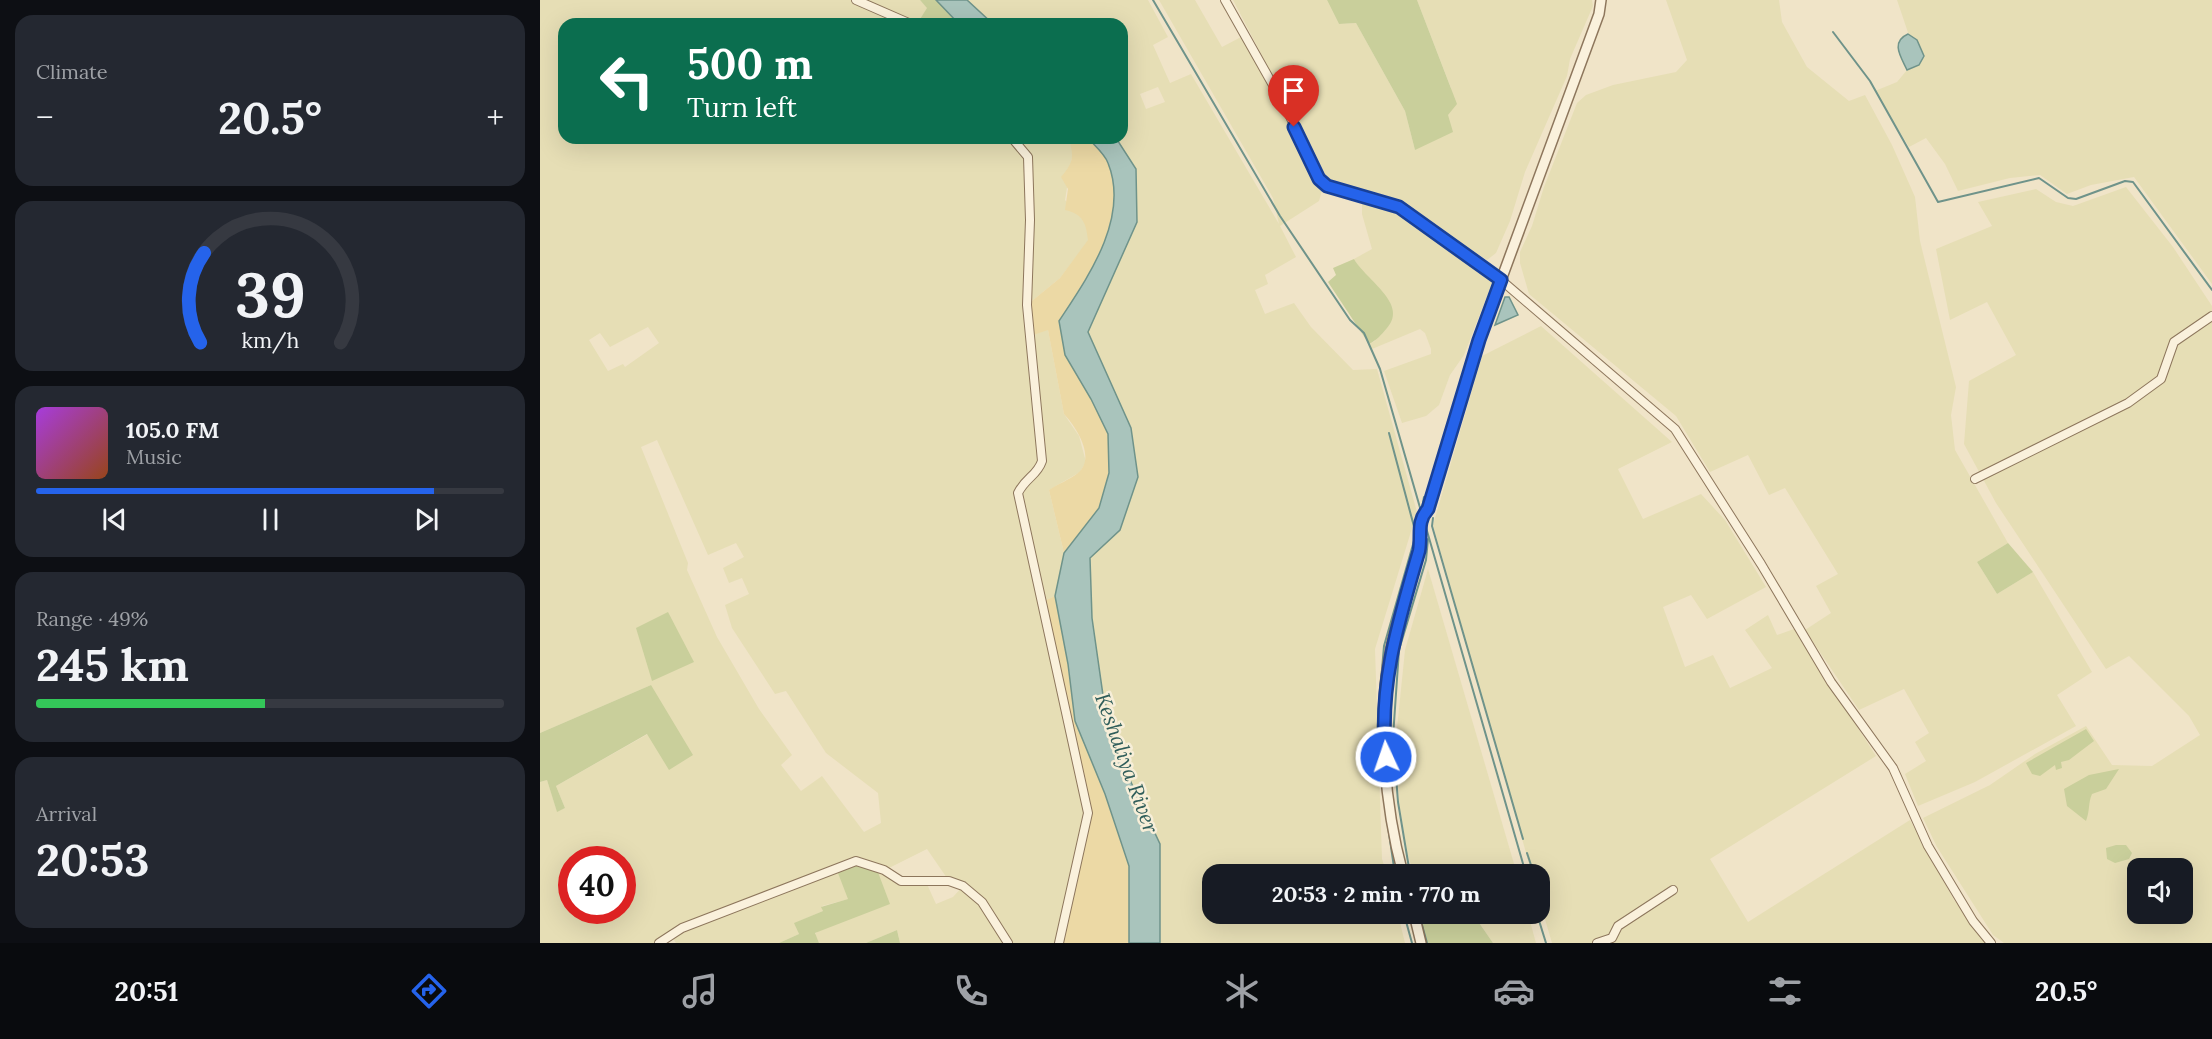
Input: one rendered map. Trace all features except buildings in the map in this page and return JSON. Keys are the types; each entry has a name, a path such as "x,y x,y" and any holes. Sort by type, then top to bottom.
{"street":[{"path":"856,0 897,18"},
{"path":"1225,0 1287,110 1319,179 1327,186 1399,207 1501,280 1675,429 1761,564 1831,682 1893,768 1928,846 1973,921 1991,943"},
{"path":"1401,864 1392,811 1384,739 1391,649 1419,551 1421,516 1428,509 1479,340 1599,14 1601,0"},
{"path":"1017,144 1028,156 1030,220 1027,305 1042,461 1038,471 1025,480 1018,493 1088,813 1059,943"},
{"path":"1976,479 2127,403 2161,379 2174,342 2212,316"},
{"path":"659,943 682,928 856,861 884,870 901,881 949,881 963,886 982,902 1008,943"},
{"path":"1597,943 1612,938 1618,926 1672,890"},
{"path":"1416,924 1421,943"}],"shaded area":[{"path":"540,0 920,0 928,8 921,18 558,18 558,144 1070,144 1073,151 1065,200 1086,223 1089,240 1060,278 1027,305 1048,330 1064,414 1079,436 1086,462 1080,472 1049,490 1064,553 1055,596 1042,602 1088,813 1059,943 900,943 897,930 866,943 819,943 815,934 849,899 822,906 823,911 795,923 799,934 779,943 676,943 670,934 659,943 540,943 540,782 547,780 557,811 565,808 556,786 648,734 651,685 540,733","holes":["648,327 659,343 625,367 623,364 608,371 589,340 600,333 610,347","657,440 708,555 736,543 744,557 723,568 729,583 742,578 749,594 725,605 732,628 775,694 786,691 826,753 878,793 881,823 864,832 822,776 801,791 781,765 792,755 759,709 717,637 687,570 688,563 641,447","927,849 949,881 963,886 953,897 936,904 926,882 901,881 885,870"]},
{"path":"967,0 1148,0 1168,37 1153,45 1170,83 1191,74 1279,224 1273,198 1159,0 1195,0 1222,47 1243,36 1285,113 1315,179 1323,187 1319,201 1280,226 1296,257 1265,275 1268,284 1255,290 1265,314 1294,303 1311,327 1353,370 1377,369 1417,512 1375,649 1384,864 1202,864 1202,924 1400,924 1405,943 1160,943 1160,844 1122,763 1103,695 1092,618 1090,558 1120,530 1131,428 1088,332 1137,222 1136,169 1120,144 1128,144 1128,18 986,18","holes":["1158,87 1165,102 1146,109 1140,94"]},
{"path":"1233,0 1327,0 1339,24 1356,23 1405,111 1415,150 1448,115 1451,88 1417,0 1592,0 1593,6 1570,59 1567,76 1525,172 1510,221 1496,253 1487,260 1394,200 1327,180 1320,175 1291,111"},
{"path":"1666,0 1779,0 1782,22 1807,67 1849,101 1865,95 1892,145 1915,197 1920,241 1956,387 1951,415 1955,450 2008,543 1977,562 1997,594 2033,572 2092,672 2057,695 2076,726 1975,782 1918,806 1905,774 1926,761 1915,742 1929,733 1904,689 1859,710 1805,630 1831,613 1816,586 1838,574 1785,488 1769,495 1748,455 1710,472 1676,416 1529,294 1520,263 1520,252 1532,226 1544,187 1577,103 1586,95 1613,85 1676,72 1687,60"},
{"path":"1897,0 2212,0 2212,284 2134,177 2091,185 2067,194 2040,175 2010,178 1958,191 1945,164 1926,138 1909,147 1875,91 1897,82 1907,70 1919,65"},
{"path":"2126,187 2173,247 2212,306 2212,943 2004,943 1993,935 1937,847 1923,818 1990,785 2035,754 2086,726 2112,765 2152,766 2200,735 2189,716 2129,656 2106,669 1996,503 1964,444 1969,381 2016,355 1987,302 1950,320 1936,249 1992,226 1978,202 2036,189 2056,202 2073,206"},
{"path":"1367,201 1402,215 1430,231 1490,275 1496,284 1487,296 1464,355 1450,375 1439,405 1426,416 1402,423 1384,371 1431,354 1431,349 1425,333 1420,329 1372,349 1369,344 1375,341 1378,288 1362,272 1354,259 1372,249 1362,214 1362,203"},
{"path":"1541,326 1672,442 1618,469 1643,519 1701,494 1725,520 1766,587 1707,619 1691,595 1663,607 1685,667 1713,655 1730,688 1772,668 1745,630 1768,615 1777,635 1794,629 1876,756 1710,859 1748,922 1910,820 1954,900 1988,943 1552,943 1546,924 1550,924 1550,864 1529,864 1433,525 1482,356"},
{"path":"1428,569 1514,864 1411,864 1399,802 1396,738 1405,650"},
{"path":"1480,924 1531,924 1536,943 1493,943"}],"green space":[{"path":"920,0 936,0 953,18 921,18 927,8"},
{"path":"1327,0 1417,0 1457,104 1448,115 1453,132 1415,150 1405,111 1356,23 1339,24"},
{"path":"1354,259 1383,292 1393,310 1392,319 1387,328 1369,344 1328,282 1336,275 1333,268"},
{"path":"2008,543 2033,572 1997,594 1977,562"},
{"path":"668,612 694,662 652,681 636,628"},
{"path":"651,685 693,755 669,770 647,734 556,786 565,808 557,812 547,780 540,782 540,733"},
{"path":"2086,729 2094,741 2069,760 2061,762 2062,768 2056,770 2055,765 2040,776 2032,774 2026,763"},
{"path":"2119,769 2106,789 2092,794 2086,821 2067,806 2064,789 2089,775"},
{"path":"2126,845 2132,853 2127,860 2115,863 2107,859 2106,848"},
{"path":"856,861 876,867 890,904 815,933 819,943 779,943 799,934 794,923 823,911 821,907 848,899 836,868"},
{"path":"1416,924 1480,924 1493,943 1421,943"},
{"path":"897,930 900,943 866,943"}],"sand":[{"path":"1070,144 1093,144 1108,163 1113,184 1114,205 1110,226 1093,266 1059,321 1108,434 1109,473 1100,506 1064,553 1049,490 1078,473 1083,467 1085,451 1079,435 1064,414 1048,330 1030,336 1027,305 1060,278 1088,240 1080,217 1065,210 1068,189 1061,177 1072,159"},
{"path":"1055,596 1068,664 1075,721 1105,794 1129,866 1129,943 1059,943 1088,813 1042,602"}],"water":[{"path":"936,0 967,0 986,18 953,18"},
{"path":"1908,34 1917,40 1924,56 1919,65 1907,70 1898,45 1899,41"},
{"path":"1094,144 1120,144 1136,169 1137,222 1088,332 1131,428 1138,477 1120,530 1090,558 1092,618 1103,695 1122,763 1160,844 1160,943 1129,943 1129,866 1105,794 1075,721 1068,664 1055,596 1064,553 1099,508 1109,473 1108,434 1091,399 1065,355 1059,321 1093,266 1110,226 1114,205 1113,184 1107,160"},
{"path":"1505,297 1509,297 1518,315 1495,325"}],"waterway":[{"path":"1153,0 1280,216 1350,320 1364,333 1380,369 1421,511"},
{"path":"1833,32 1870,81 1938,202 2039,178 2068,198 2076,199 2125,181 2133,182 2212,290"},
{"path":"1380,693 1384,646 1416,534 1389,433"},
{"path":"1422,508 1424,497"},
{"path":"1433,518 1432,526 1523,839"},
{"path":"1425,524 1523,864"},
{"path":"1408,864 1398,802 1393,737 1399,650 1426,560 1428,539"},
{"path":"1379,705 1377,740 1382,783"},
{"path":"1385,806 1394,864"},
{"path":"1527,853 1531,864"},
{"path":"1407,924 1412,943"},
{"path":"1422,924 1427,943"},
{"path":"1540,924 1546,943"}],"route":[{"path":"1294,127 1319,179 1327,186 1399,207 1501,280 1479,340 1428,509 1421,516 1419,525 1422,535 1419,551 1391,649 1384,739 1386,757"}],"water label":[{"name":"Keshaliya River","path":"1127,763"}]}
